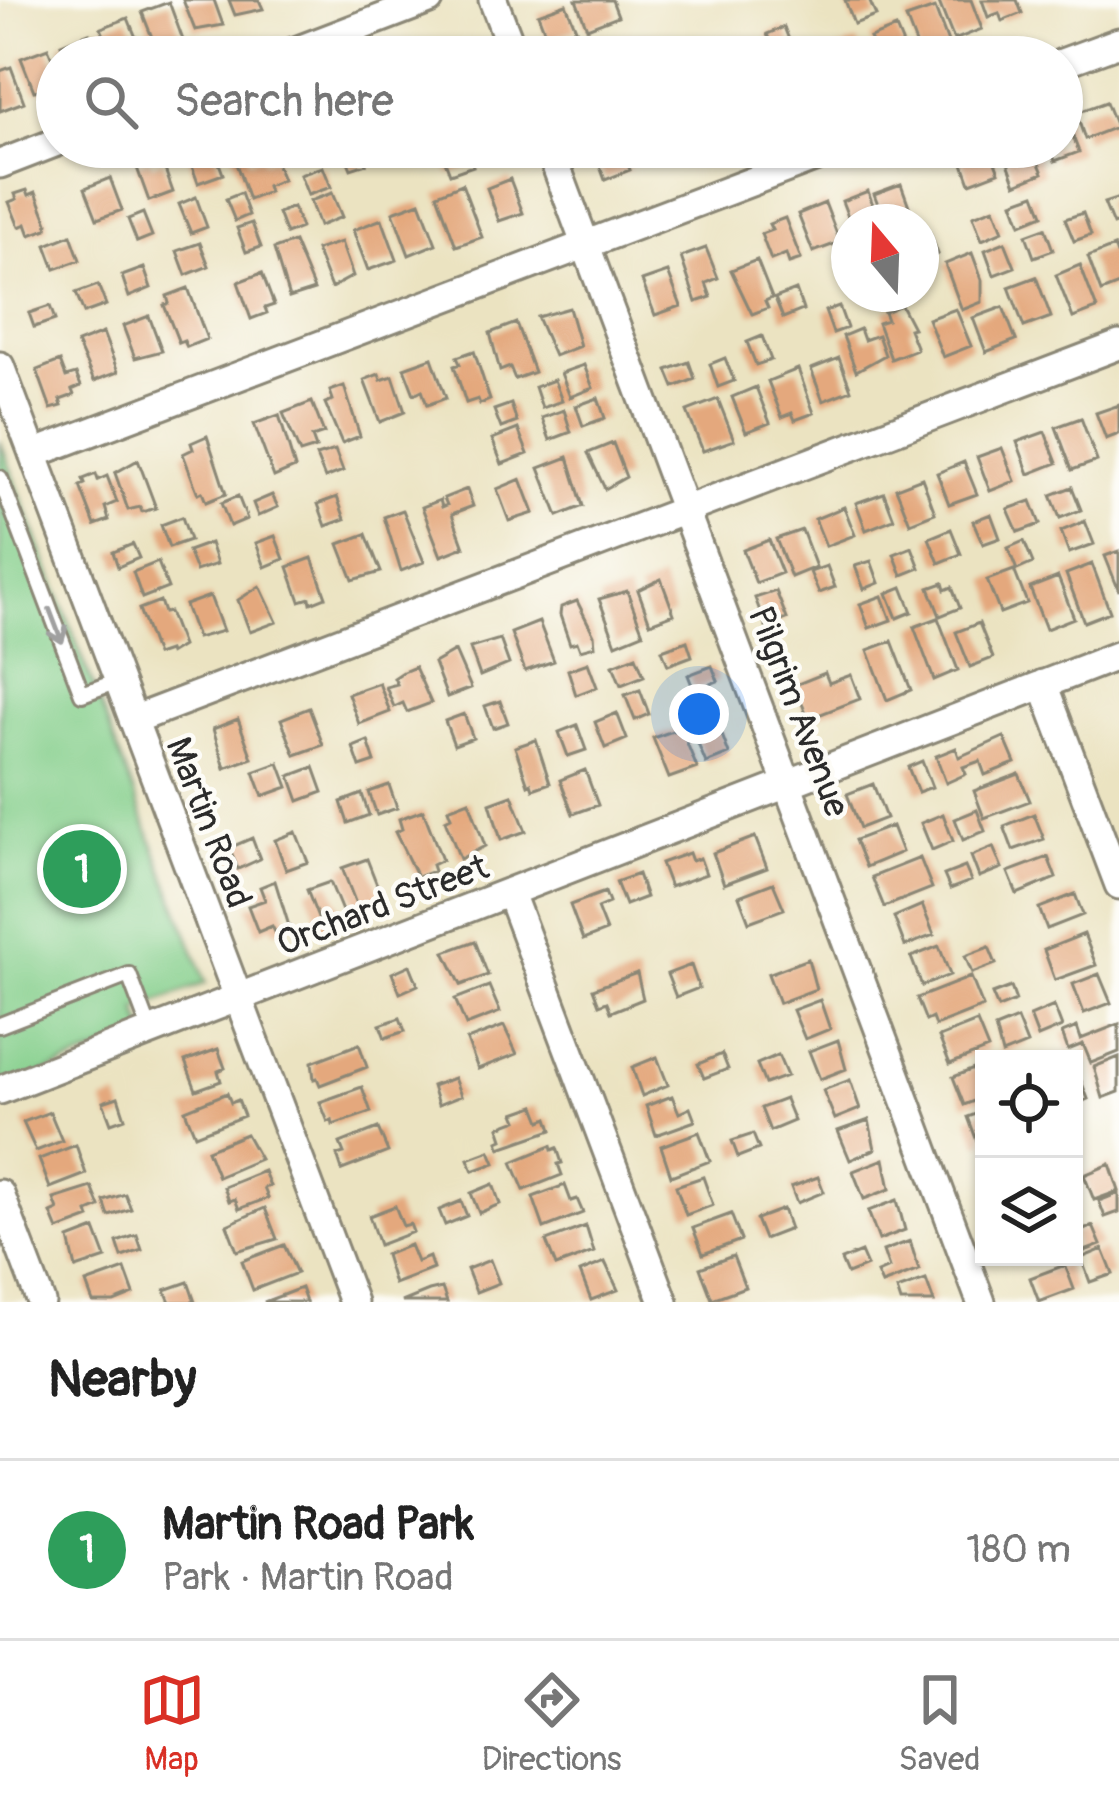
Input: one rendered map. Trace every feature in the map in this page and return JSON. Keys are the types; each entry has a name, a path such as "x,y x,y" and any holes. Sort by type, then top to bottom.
{"street":[{"path":"335,36 429,0"},
{"path":"493,0 506,36"},
{"path":"1083,55 1119,42"},
{"path":"0,164 36,150"},
{"name":"Pilgrim Avenue","path":"557,168 981,1302"},
{"path":"33,454 788,168"},
{"path":"133,720 1119,345"},
{"name":"Martin Road","path":"0,366 353,1302"},
{"name":"Orchard Street","path":"0,1090 1119,655"},
{"path":"1043,684 1119,885"},
{"path":"510,893 664,1302"},
{"path":"0,1194 41,1302"}],"lane":[{"path":"0,478 82,694 118,682"},
{"path":"0,1025 129,975 151,1033"}],"green space":[{"path":"0,441 206,983 137,1010 146,1034 0,1090"}],"building":[{"path":"183,0 214,0 223,25 195,30"},
{"path":"229,0 259,0 263,9 235,15"},
{"path":"576,0 612,0 618,16 587,28"},
{"path":"845,0 869,0 876,16 854,24"},
{"path":"938,0 971,0 982,29 952,36"},
{"path":"982,0 1017,0 1022,13 1002,21 999,13 988,17"},
{"path":"169,2 182,36 151,36 142,12"},
{"path":"566,4 576,29 546,36 538,14"},
{"path":"935,8 946,36 913,36 906,18"},
{"path":"128,18 135,36 104,36 101,28"},
{"path":"784,27 788,36 768,36"},
{"path":"896,28 899,36 875,36"},
{"path":"36,52 36,91 34,91 21,58"},
{"path":"11,67 24,102 0,111 0,71"},
{"path":"1106,102 1116,127 1085,139 1083,110"},
{"path":"137,168 164,168 173,192 149,201"},
{"path":"193,168 221,168 223,174 198,183"},
{"path":"238,168 278,168 283,180 249,200"},
{"path":"323,168 331,187 308,195 300,175"},
{"path":"601,168 629,168 630,170 605,180"},
{"path":"965,168 997,168 999,172 970,183"},
{"path":"1010,168 1041,168 1043,173 1016,184"},
{"path":"110,178 122,210 97,219 85,188"},
{"path":"510,179 523,213 499,221 487,188"},
{"path":"462,184 482,237 456,246 437,194"},
{"path":"901,184 908,204 878,204 874,194"},
{"path":"27,190 29,195 36,192 48,223 47,229 30,235 26,224 19,227 9,202"},
{"path":"868,191 873,204 843,204"},
{"path":"241,193 249,215 235,221 226,199"},
{"path":"332,193 342,217 319,226 310,201"},
{"path":"1035,194 1043,215 1021,224 1013,202"},
{"path":"196,197 207,227 191,233 179,204"},
{"path":"1119,198 1119,223 1113,225 1104,203"},
{"path":"420,202 436,244 409,255 393,212"},
{"path":"825,203 831,219 831,245 813,252 798,214"},
{"path":"293,207 301,228 286,234 278,213"},
{"path":"994,208 1003,231 982,240 973,216"},
{"path":"143,213 152,236 137,242 128,219"},
{"path":"1083,213 1091,235 1074,241 1065,219"},
{"path":"785,218 801,259 789,263 786,254 771,260 761,234 772,230 769,224"},
{"path":"382,219 397,260 368,270 353,230"},
{"path":"252,223 261,247 246,252 237,228"},
{"path":"1045,228 1053,250 1034,257 1026,235"},
{"path":"71,235 80,260 55,269 46,245"},
{"path":"294,242 314,290 289,298 274,249"},
{"path":"341,242 353,276 331,288 316,250"},
{"path":"1005,242 1015,267 994,275 985,250"},
{"path":"200,243 209,266 186,275 177,251"},
{"path":"1114,247 1119,285 1101,292 1088,257"},
{"path":"706,248 718,278 706,283 711,297 696,302 681,257"},
{"path":"972,253 982,280 982,302 962,310 945,264"},
{"path":"757,260 772,298 765,301 768,308 752,314 731,270"},
{"path":"1080,265 1097,309 1073,318 1056,275"},
{"path":"144,268 151,288 129,297 122,276"},
{"path":"668,272 681,306 655,315 642,281"},
{"path":"262,273 274,305 251,319 238,282"},
{"path":"1036,277 1051,317 1024,327 1009,287"},
{"path":"98,285 106,305 84,313 76,293"},
{"path":"188,288 207,339 187,347 184,341 179,343 164,305 169,303 167,296"},
{"path":"796,290 803,310 783,318 775,298"},
{"path":"50,306 55,320 34,327 29,313"},
{"path":"1003,307 1016,340 986,352 973,318"},
{"path":"569,308 580,346 554,356 537,317"},
{"path":"956,309 971,346 943,357 928,319"},
{"path":"825,311 841,312 847,328 833,333"},
{"path":"884,312 905,312 917,349 891,359 878,323 887,320"},
{"path":"149,316 162,351 135,358 123,326"},
{"path":"516,323 534,372 515,379 510,367 500,371 490,333"},
{"path":"860,329 864,340 878,335 885,355 856,371 843,336"},
{"path":"103,333 118,372 94,381 77,343"},
{"path":"762,336 771,360 756,365 747,342"},
{"path":"474,351 490,400 480,404 478,399 466,403 454,366 460,364 457,357"},
{"path":"432,358 446,398 427,405 422,390 414,394 404,368"},
{"path":"725,358 734,381 718,387 710,364"},
{"path":"839,358 851,390 823,401 811,369"},
{"path":"60,361 66,377 76,374 81,386 72,390 74,395 60,400 62,406 51,409 37,370"},
{"path":"689,362 695,379 674,387 667,370"},
{"path":"584,365 593,388 570,397 561,373"},
{"path":"798,369 814,413 795,420 792,413 782,417 768,381"},
{"path":"379,374 381,380 393,376 405,412 380,422 364,380"},
{"path":"554,380 562,401 542,408 535,387"},
{"path":"344,386 360,436 342,443 325,403 333,400 330,391"},
{"path":"756,387 770,423 746,432 732,397"},
{"path":"598,398 605,418 583,426 576,406"},
{"path":"718,399 734,440 703,451 687,411"},
{"path":"312,402 324,433 312,437 316,448 300,453 283,413"},
{"path":"511,404 517,422 501,428 494,410"},
{"path":"1119,405 1119,434 1106,439 1096,413"},
{"path":"564,410 571,432 550,440 542,418"},
{"path":"279,415 295,468 274,477 254,424"},
{"path":"1081,418 1097,461 1072,470 1056,427"},
{"path":"518,429 528,454 502,464 492,439"},
{"path":"1045,432 1057,463 1029,474 1017,442"},
{"path":"207,436 226,494 206,502 202,492 198,494 183,454 193,449 191,443"},
{"path":"613,443 626,477 605,489 588,453"},
{"path":"1002,448 1015,481 990,491 977,457"},
{"path":"335,450 343,471 325,478 316,456"},
{"path":"568,457 583,506 558,516 539,468"},
{"path":"138,460 156,508 142,512 140,507 128,510 115,473"},
{"path":"964,462 977,494 949,504 937,473"},
{"path":"96,474 98,480 107,476 117,502 105,507 109,520 95,525 80,486 85,484 83,479"},
{"path":"922,478 935,513 910,523 896,488"},
{"path":"521,479 534,513 509,521 497,489"},
{"path":"1072,487 1081,510 1060,518 1051,495"},
{"path":"467,489 473,506 452,514 464,547 441,556 422,507 440,500 442,507 447,505 444,498"},
{"path":"884,493 894,519 866,530 856,503"},
{"path":"272,495 278,507 258,516 253,503"},
{"path":"238,496 247,519 230,526 221,503"},
{"path":"337,497 345,519 326,526 318,504"},
{"path":"1031,501 1040,524 1018,532 1008,509"},
{"path":"844,507 855,535 826,546 815,519"},
{"path":"403,510 424,562 401,571 384,517"},
{"path":"991,514 1000,538 983,544 973,521"},
{"path":"182,517 190,540 169,547 161,525"},
{"path":"1085,521 1094,544 1069,553 1061,531"},
{"path":"951,529 961,554 939,563 929,538"},
{"path":"802,530 816,567 791,577 776,539"},
{"path":"366,534 381,572 353,580 339,544"},
{"path":"275,536 284,559 265,567 256,543"},
{"path":"769,540 782,573 756,583 743,550"},
{"path":"1024,541 1033,563 1017,570 1008,548"},
{"path":"210,543 217,564 196,571 188,551"},
{"path":"133,544 139,558 118,567 113,552"},
{"path":"912,547 920,568 902,575 894,554"},
{"path":"1119,551 1119,591 1105,556"},
{"path":"312,558 326,597 311,603 310,598 300,601 288,567"},
{"path":"871,561 879,583 864,589 855,566"},
{"path":"158,562 168,588 142,598 133,572"},
{"path":"1092,564 1110,612 1084,622 1066,574"},
{"path":"827,566 835,587 819,593 810,572"},
{"path":"1014,570 1027,603 1000,613 987,580"},
{"path":"1058,577 1074,618 1046,629 1030,588"},
{"path":"661,579 674,614 650,623 638,590"},
{"path":"943,583 945,590 952,587 960,608 940,616 929,588"},
{"path":"260,586 277,622 250,632 238,600"},
{"path":"902,587 912,612 897,618 887,593"},
{"path":"627,591 643,633 616,644 599,599"},
{"path":"776,591 787,619 766,627 755,598"},
{"path":"210,596 223,631 197,638 185,605"},
{"path":"882,596 891,620 869,628 860,604"},
{"path":"160,601 182,646 156,655 139,609"},
{"path":"577,601 595,646 580,650 577,642 570,644 560,615 561,607"},
{"path":"938,618 958,670 934,680 914,627"},
{"path":"539,622 554,661 525,671 511,633"},
{"path":"979,623 993,658 970,667 956,632"},
{"path":"500,639 509,664 480,676 470,648"},
{"path":"687,641 692,656 668,665 662,650"},
{"path":"892,641 911,690 887,700 868,650"},
{"path":"455,651 471,688 447,697 434,663"},
{"path":"636,656 644,676 621,685 613,665"},
{"path":"588,663 597,687 576,695 568,670"},
{"path":"712,666 718,681 694,690 688,675"},
{"path":"415,667 431,703 407,712 403,703 394,707 386,687 397,684 394,678"},
{"path":"825,673 829,683 851,675 860,699 808,719 795,685"},
{"path":"379,683 390,712 359,724 348,694"},
{"path":"640,690 649,714 635,720 625,695"},
{"path":"500,701 508,723 493,728 485,706"},
{"path":"309,708 323,745 295,755 281,719"},
{"path":"617,713 627,739 605,748 595,722"},
{"path":"464,714 473,738 454,745 445,721"},
{"path":"238,719 252,758 225,768 213,729"},
{"path":"718,724 729,754 706,763 694,734"},
{"path":"577,725 586,750 568,756 559,732"},
{"path":"681,728 697,768 669,778 653,738"},
{"path":"1004,737 1015,763 985,775 980,761 963,767 966,774 946,783 936,756 956,748 959,757"},
{"path":"536,740 550,783 533,789 515,747"},
{"path":"368,741 375,762 360,767 353,747"},
{"path":"922,761 932,787 918,792 908,767"},
{"path":"279,763 288,787 263,796 254,772"},
{"path":"314,767 323,792 299,801 290,776"},
{"path":"585,770 598,805 573,814 560,780"},
{"path":"1019,774 1030,801 984,818 974,791"},
{"path":"873,784 886,818 860,828 847,794"},
{"path":"389,785 397,808 377,815 369,792"},
{"path":"362,794 369,815 348,823 341,802"},
{"path":"512,795 526,831 501,840 490,803"},
{"path":"469,801 485,846 460,859 445,820 451,817 448,809"},
{"path":"423,810 442,860 432,865 434,871 417,877 395,832 402,829 399,819"},
{"path":"977,810 985,831 963,840 955,819"},
{"path":"943,814 953,841 932,850 921,823"},
{"path":"1034,814 1044,839 1013,850 1004,826"},
{"path":"892,826 902,852 866,867 855,840"},
{"path":"296,832 308,862 286,870 275,840"},
{"path":"755,837 767,868 724,884 713,853"},
{"path":"252,838 260,859 238,869 229,848"},
{"path":"993,847 1002,868 979,877 971,856"},
{"path":"689,853 692,861 700,858 706,874 670,887 661,863"},
{"path":"1048,857 1056,878 1017,894 1008,872"},
{"path":"920,858 932,888 884,907 872,877"},
{"path":"367,859 383,900 358,909 342,868"},
{"path":"965,867 971,881 950,889 944,875"},
{"path":"638,874 646,897 625,905 616,882"},
{"path":"275,881 289,926 258,932 248,906 265,900 260,887"},
{"path":"330,882 344,916 323,931 307,890"},
{"path":"773,883 784,909 749,922 739,896"},
{"path":"605,892 609,903 597,908 606,931 583,940 570,905"},
{"path":"1075,894 1083,915 1047,929 1039,908"},
{"path":"922,905 934,935 905,946 894,917"},
{"path":"1084,934 1096,965 1055,980 1044,950"},
{"path":"475,941 488,975 461,985 445,952"},
{"path":"939,946 950,975 922,986 911,957"},
{"path":"989,947 996,964 972,973 965,956"},
{"path":"808,959 816,989 779,1003 768,974"},
{"path":"410,965 418,985 400,993 392,973"},
{"path":"691,965 699,988 676,997 667,974"},
{"path":"637,973 643,999 611,1012 607,1002 599,1005 593,989"},
{"path":"1099,974 1111,1003 1084,1013 1073,984"},
{"path":"971,977 983,1007 935,1026 932,1018 926,1021 917,998"},
{"path":"489,986 500,1012 466,1025 455,999"},
{"path":"1011,987 1016,1001 998,1008 992,994"},
{"path":"820,1000 830,1029 805,1039 793,1010"},
{"path":"1054,1006 1062,1027 1038,1037 1030,1016"},
{"path":"400,1018 405,1031 385,1038 380,1025"},
{"path":"1017,1019 1027,1044 1001,1050 995,1028"},
{"path":"977,1022 988,1049 975,1050 975,1054 950,1064 939,1037"},
{"path":"1119,1024 1119,1052 1091,1063 1083,1044 1068,1050 1062,1033 1077,1027 1081,1039"},
{"path":"504,1026 517,1054 478,1069 467,1040"},
{"path":"838,1040 846,1069 820,1079 809,1051"},
{"path":"359,1044 367,1067 320,1085 314,1079 312,1062"},
{"path":"218,1049 225,1068 218,1071 221,1081 196,1090 185,1061"},
{"path":"722,1054 728,1069 704,1078 698,1064"},
{"path":"778,1055 787,1076 765,1084 757,1064"},
{"path":"657,1057 668,1085 642,1096 632,1067"},
{"path":"1119,1057 1119,1092 1103,1098 1094,1067"},
{"path":"975,1068 975,1101 964,1105 953,1077"},
{"path":"454,1078 461,1096 438,1105 432,1086"},
{"path":"850,1080 860,1109 835,1119 823,1090"},
{"path":"362,1087 371,1112 333,1125 332,1120 328,1122 320,1102"},
{"path":"227,1093 231,1103 238,1100 244,1116 195,1135 185,1110"},
{"path":"672,1096 679,1113 690,1108 695,1121 656,1135 646,1106"},
{"path":"118,1097 125,1118 111,1123 103,1102"},
{"path":"785,1099 794,1121 770,1131 761,1108"},
{"path":"535,1106 541,1121 548,1118 552,1130 500,1148 499,1127 518,1120 515,1113"},
{"path":"50,1112 62,1141 36,1151 23,1122"},
{"path":"869,1120 875,1149 850,1160 838,1131"},
{"path":"378,1128 388,1152 342,1170 337,1155 344,1153 340,1143"},
{"path":"699,1132 710,1161 671,1176 661,1146"},
{"path":"246,1134 260,1159 218,1177 207,1150"},
{"path":"753,1134 759,1149 738,1157 732,1141"},
{"path":"76,1145 86,1174 50,1188 39,1159"},
{"path":"551,1146 557,1148 562,1175 524,1190 512,1162"},
{"path":"490,1151 495,1163 473,1171 468,1159"},
{"path":"884,1159 890,1189 864,1199 853,1171"},
{"path":"1110,1164 1119,1191 1094,1200 1084,1175"},
{"path":"264,1171 270,1186 264,1188 268,1198 239,1209 235,1199 229,1201 224,1187"},
{"path":"703,1177 713,1205 686,1215 676,1186"},
{"path":"818,1177 824,1192 797,1203 791,1187"},
{"path":"493,1184 500,1204 479,1213 471,1193"},
{"path":"565,1185 571,1201 577,1199 583,1213 544,1228 533,1197"},
{"path":"92,1187 100,1207 88,1212 90,1218 58,1230 51,1213 58,1210 54,1199"},
{"path":"1119,1193 1119,1212 1105,1217 1099,1201"},
{"path":"125,1194 131,1209 109,1216 104,1201"},
{"path":"897,1200 905,1230 879,1240 868,1211"},
{"path":"461,1201 467,1216 445,1225 439,1210"},
{"path":"395,1206 403,1226 410,1224 413,1232 379,1245 369,1216"},
{"path":"265,1208 277,1239 237,1251 227,1225"},
{"path":"783,1209 790,1229 764,1239 756,1219"},
{"path":"731,1214 741,1240 703,1254 693,1228"},
{"path":"586,1226 594,1252 556,1266 546,1241"},
{"path":"1093,1226 1101,1245 1083,1252 1083,1230"},
{"path":"95,1229 106,1258 76,1268 69,1239"},
{"path":"137,1235 142,1250 122,1257 117,1242"},
{"path":"910,1241 919,1270 882,1284 877,1273 889,1268 883,1251"},
{"path":"284,1245 297,1273 253,1290 242,1261"},
{"path":"410,1245 417,1262 429,1257 433,1269 394,1284 385,1255"},
{"path":"1103,1249 1113,1274 1090,1282 1083,1257"},
{"path":"861,1252 867,1266 847,1274 841,1260"},
{"path":"733,1256 745,1287 712,1299 700,1268"},
{"path":"490,1260 499,1283 476,1292 467,1269"},
{"path":"605,1262 618,1290 591,1300 580,1272"},
{"path":"1065,1266 1074,1289 1039,1302 1030,1278"},
{"path":"125,1269 134,1294 114,1302 93,1302 86,1283"},
{"path":"926,1280 934,1302 901,1302 897,1290"},
{"path":"188,1282 195,1302 170,1302 165,1290"},
{"path":"301,1288 306,1302 264,1302"},
{"path":"442,1288 447,1302 402,1302 429,1291"}],"place":[{"name":"Martin Road Park","path":"82,869"}]}
